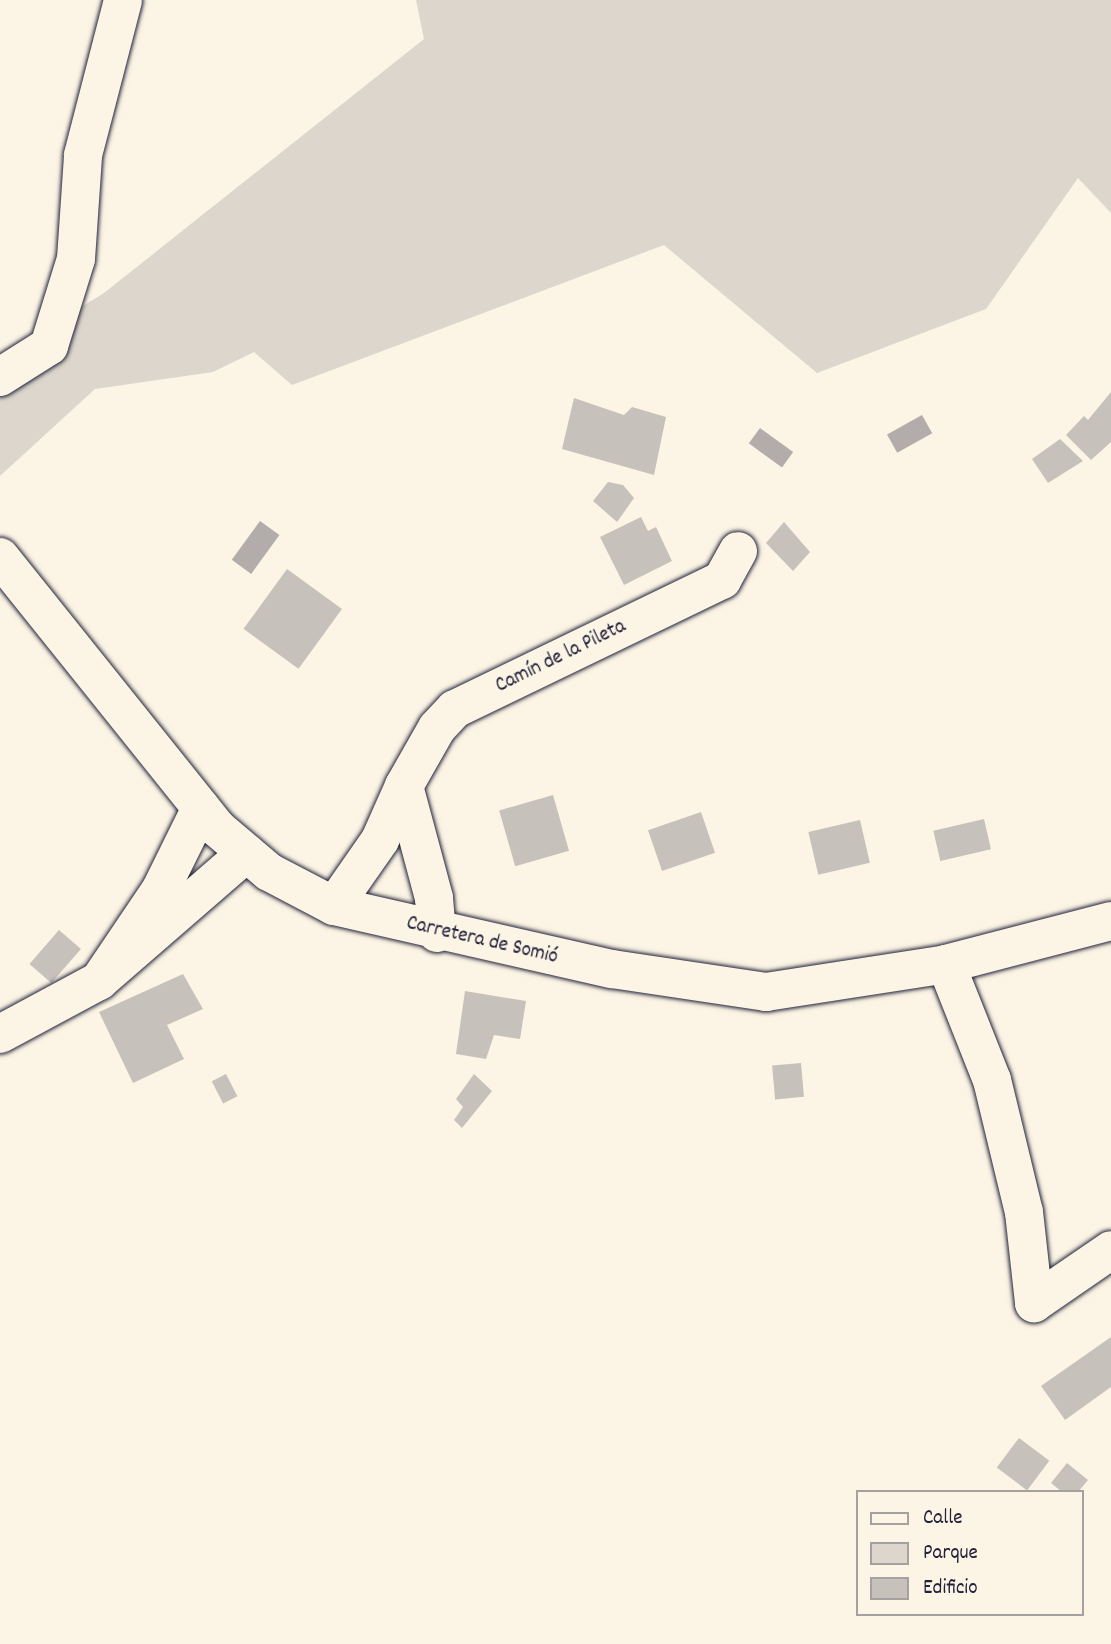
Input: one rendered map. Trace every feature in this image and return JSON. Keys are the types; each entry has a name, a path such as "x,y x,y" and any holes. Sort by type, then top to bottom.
{"street":[{"path":"0,377 48,346 76,259 83,155 123,0"},
{"name":"Camín de la Pileta","path":"334,906 380,840 404,786 437,728 455,709 722,580 738,551"},
{"name":"Carretera de Somió","path":"0,557 201,808 269,872 334,906 437,933 612,970 766,992 946,964 1111,921"},
{"path":"404,786 434,898 437,933"},
{"path":"99,981 162,889 201,808"},
{"path":"0,1034 99,981 246,853"},
{"path":"946,964 992,1080 1024,1212 1034,1303 1111,1250"}],"green space":[{"path":"416,0 1111,0 1111,213 1078,178 986,309 817,373 664,245 292,385 254,352 213,372 95,389 0,476 0,357 104,293 424,39"}],"shaded area":[{"path":"922,415 932,433 897,453 887,434"},
{"path":"760,428 793,452 782,467 749,443"},
{"path":"260,521 279,535 251,574 232,560"}],"building":[{"path":"1111,392 1111,442 1091,460 1066,435 1084,416 1088,420"},
{"path":"574,398 624,415 632,407 666,417 654,475 562,449"},
{"path":"1060,439 1083,461 1048,483 1032,459"},
{"path":"608,482 623,485 634,498 617,522 593,501"},
{"path":"641,517 648,531 656,527 672,561 624,585 600,537"},
{"path":"784,522 810,552 793,571 766,543"},
{"path":"287,569 342,609 299,669 244,629"},
{"path":"553,795 569,851 515,866 499,810"},
{"path":"701,812 715,853 662,871 648,830"},
{"path":"984,819 991,849 940,861 933,831"},
{"path":"860,820 870,863 818,875 808,832"},
{"path":"59,930 81,949 51,983 29,964"},
{"path":"183,974 203,1009 167,1025 184,1059 133,1083 99,1012"},
{"path":"465,991 526,1001 520,1039 494,1035 486,1059 456,1054"},
{"path":"801,1063 804,1097 775,1099 772,1066"},
{"path":"226,1074 237,1096 223,1104 212,1081"},
{"path":"474,1074 492,1091 462,1128 454,1120 463,1107 456,1099"},
{"path":"1111,1337 1111,1387 1065,1420 1041,1386"},
{"path":"1019,1438 1049,1461 1027,1490 997,1468"},
{"path":"1067,1463 1088,1480 1080,1490 1060,1490 1051,1483"}]}
